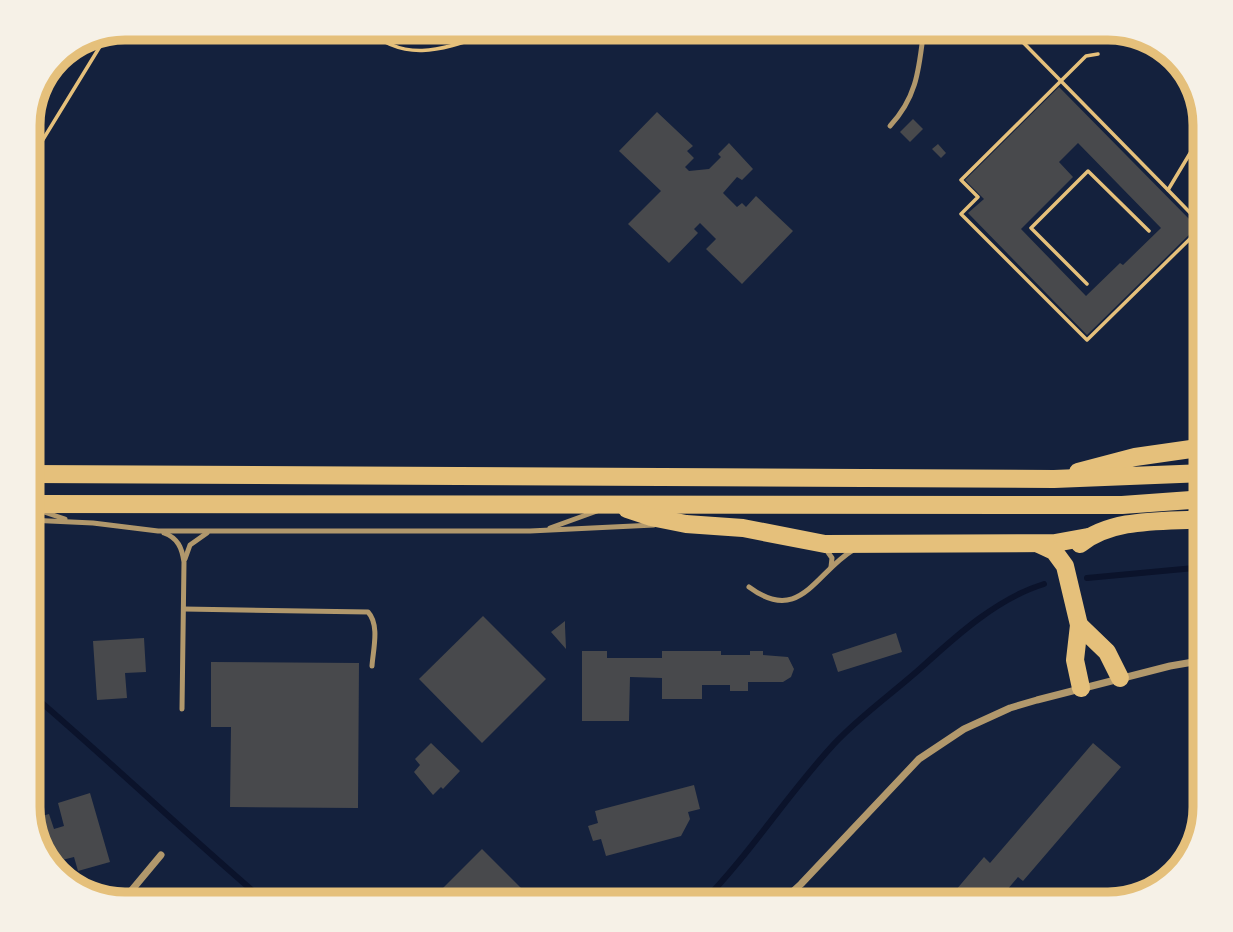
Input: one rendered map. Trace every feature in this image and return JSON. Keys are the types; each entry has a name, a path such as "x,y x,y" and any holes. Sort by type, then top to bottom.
{"highway":[{"path":"1054,479 1135,457 1193,449"},
{"path":"40,474 1054,479 1193,473"},
{"path":"40,506 1122,505 1193,500"},
{"path":"614,505 651,517 686,524 743,528 817,543 1055,542 1088,537 1104,530 1129,525 1193,520"},
{"path":"1065,566 1068,557 1088,537"},
{"path":"1032,543 1054,551 1065,566 1079,625 1075,660 1081,688"},
{"path":"1079,625 1107,652 1120,678"}],"street":[{"path":"792,892 919,759 964,729 1010,708 1120,678 1193,663"},
{"path":"130,892 162,855"}],"lane":[{"path":"890,126 902,113 915,87 922,40"},
{"path":"544,531 614,505"},
{"path":"40,510 70,521"},
{"path":"40,520 158,531 544,531 686,524"},
{"path":"158,531 175,539 184,562 182,709"},
{"path":"184,562 190,545 211,531"},
{"path":"817,543 829,552 832,563 830,570"},
{"path":"749,587 771,600 805,594 845,555 869,543"},
{"path":"184,609 368,612 374,618 372,666"}],"path":[{"path":"381,40 394,47 414,52 431,51 468,40"},
{"path":"1021,40 1193,216"},
{"path":"40,144 101,44"},
{"path":"1098,54 1086,56 961,180 978,197 961,214 1087,340 1193,236"},
{"path":"1168,190 1192,150"},
{"path":"1087,284 1031,228 1088,171 1149,231"}],"building":[{"path":"1059,87 1193,223 1193,231 1087,335 968,213 984,199 965,180","holes":["1078,143 1161,228 1123,265 1120,263 1086,296 1021,229 1073,177 1059,162"]},
{"path":"657,112 693,146 687,151 694,158 685,167 689,171 709,169 721,157 718,154 729,143 753,169 742,180 737,177 723,193 737,207 742,203 746,207 756,196 793,231 742,284 706,249 716,239 700,223 694,229 698,233 669,263 628,224 661,191 619,151"},
{"path":"913,119 923,129 910,142 900,132"},
{"path":"938,144 946,153 941,158 932,149"},
{"path":"483,616 546,679 482,743 419,679"},
{"path":"565,621 565,626 566,649 551,632"},
{"path":"896,633 902,652 838,672 832,654"},
{"path":"144,638 146,672 125,673 127,698 97,700 93,641"},
{"path":"582,651 607,651 607,658 662,658 662,651 721,651 721,655 750,655 750,651 763,651 763,655 788,657 794,669 791,677 783,682 748,682 748,691 730,691 730,685 702,685 702,699 662,699 662,678 630,677 629,721 582,721"},
{"path":"211,662 359,663 358,808 230,807 231,727 211,727"},
{"path":"431,743 460,771 443,789 441,787 433,795 414,772 420,765 415,759"},
{"path":"1093,743 1121,767 1023,881 1018,877 1005,892 954,892 984,857 990,863"},
{"path":"694,785 700,809 688,812 690,819 681,836 606,856 601,839 593,841 588,826 598,823 595,811"},
{"path":"90,793 110,862 78,871 74,857 62,860 64,865 61,863 47,839 41,816 49,814 54,829 64,826 58,803"},
{"path":"482,849 525,892 439,892"}],"waterway":[{"path":"1087,578 1193,568"},
{"path":"712,892 817,763 855,724 979,619 1010,598 1044,584"},
{"path":"40,701 254,892"}]}
